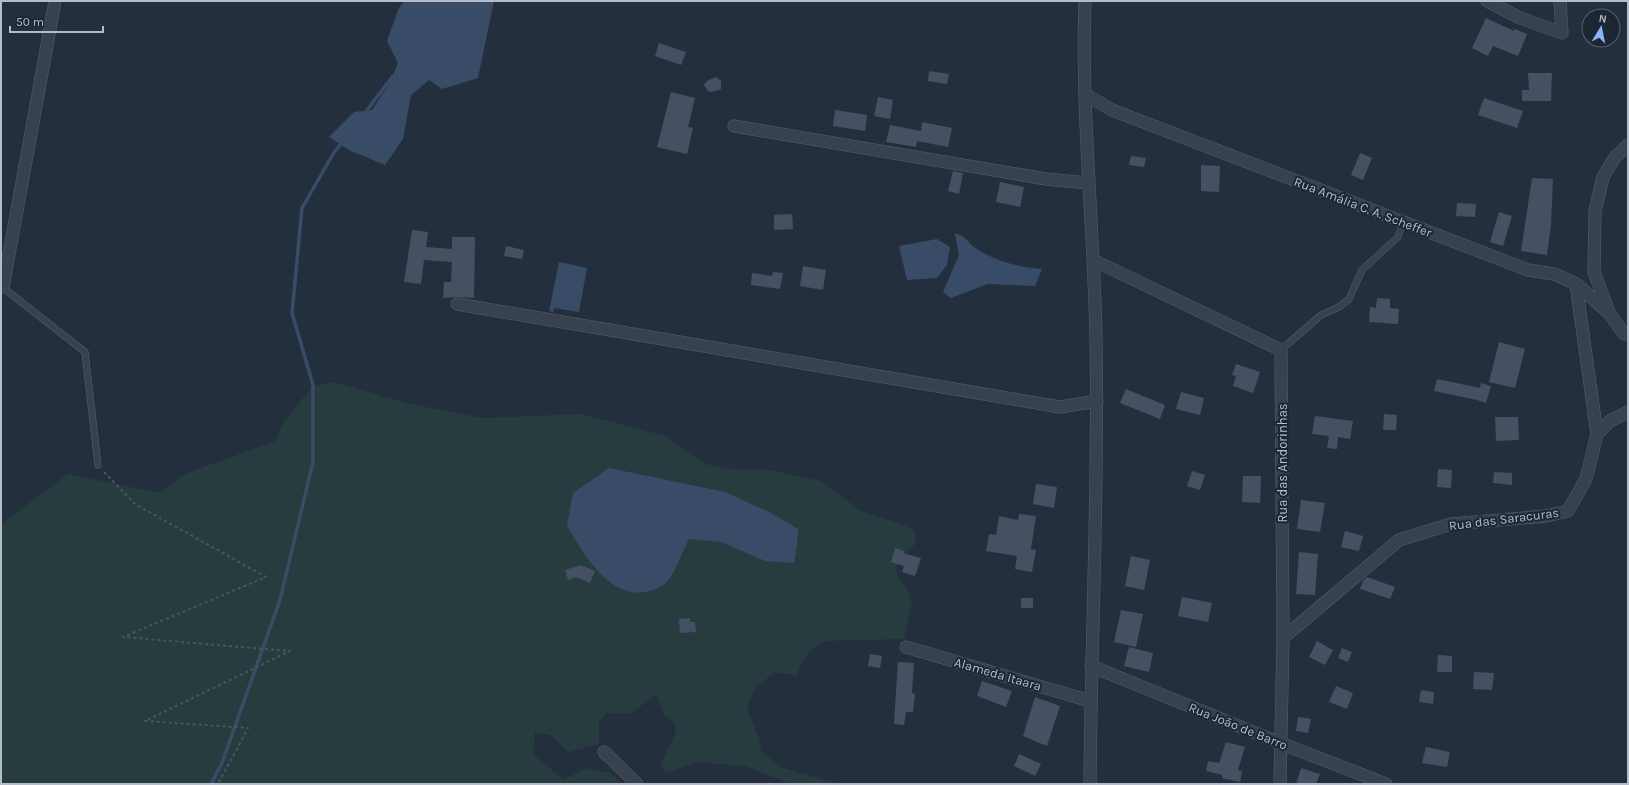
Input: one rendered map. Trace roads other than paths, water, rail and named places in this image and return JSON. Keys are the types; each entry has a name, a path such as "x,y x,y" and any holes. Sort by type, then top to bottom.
{"street":[{"path":"2,287 55,1"},
{"path":"1085,1 1085,94 1088,183 1093,260 1097,401 1094,601 1090,701 1090,784"},
{"path":"1488,1 1520,18 1562,33 1560,1"},
{"name":"Rua Amália C. A. Scheffer","path":"1085,94 1112,110 1528,270 1554,274 1576,284 1609,313 1624,334 1628,335"},
{"path":"734,126 1046,179 1088,183"},
{"path":"1609,313 1594,272 1595,211 1603,178 1615,157 1628,146"},
{"path":"1093,260 1281,350"},
{"path":"1576,284 1597,434"},
{"path":"457,304 1060,406 1097,401"},
{"name":"Rua das Andorinhas","path":"1280,784 1282,638 1281,350"},
{"path":"1597,434 1610,421 1628,412"},
{"name":"Rua das Saracuras","path":"1282,638 1399,540 1451,524 1546,516 1568,511 1586,480 1597,434"},
{"name":"Alameda Itaara","path":"906,647 1090,701"},
{"name":"Rua João de Barro","path":"1091,666 1280,743 1386,784"},
{"path":"604,752 637,784"}],"lane":[{"path":"1281,350 1321,315 1339,307 1349,299 1362,270 1398,237 1404,222"},
{"path":"2,287 85,352 98,465"}],"water":[{"path":"404,1 494,1 478,78 442,89 429,80 411,95 403,139 385,165 349,150 329,137 354,112 372,110 389,84 398,63 387,41 398,10"},
{"path":"955,233 963,237 971,245 985,254 1000,261 1025,267 1042,269 1035,286 988,284 951,298 943,292 959,255"},
{"path":"937,239 950,247 947,265 937,278 907,280 899,246"},
{"path":"559,262 587,268 579,312 554,308 553,312 549,311"},
{"path":"609,468 725,492 769,512 798,529 794,563 765,561 721,542 689,539 673,573 664,584 659,587 650,591 636,593 611,583 590,562 567,526 573,493"}],"waterway":[{"path":"364,114 393,76"},
{"path":"211,784 222,763 280,600 313,462 313,385 292,313 302,208 333,154 343,141"}]}
